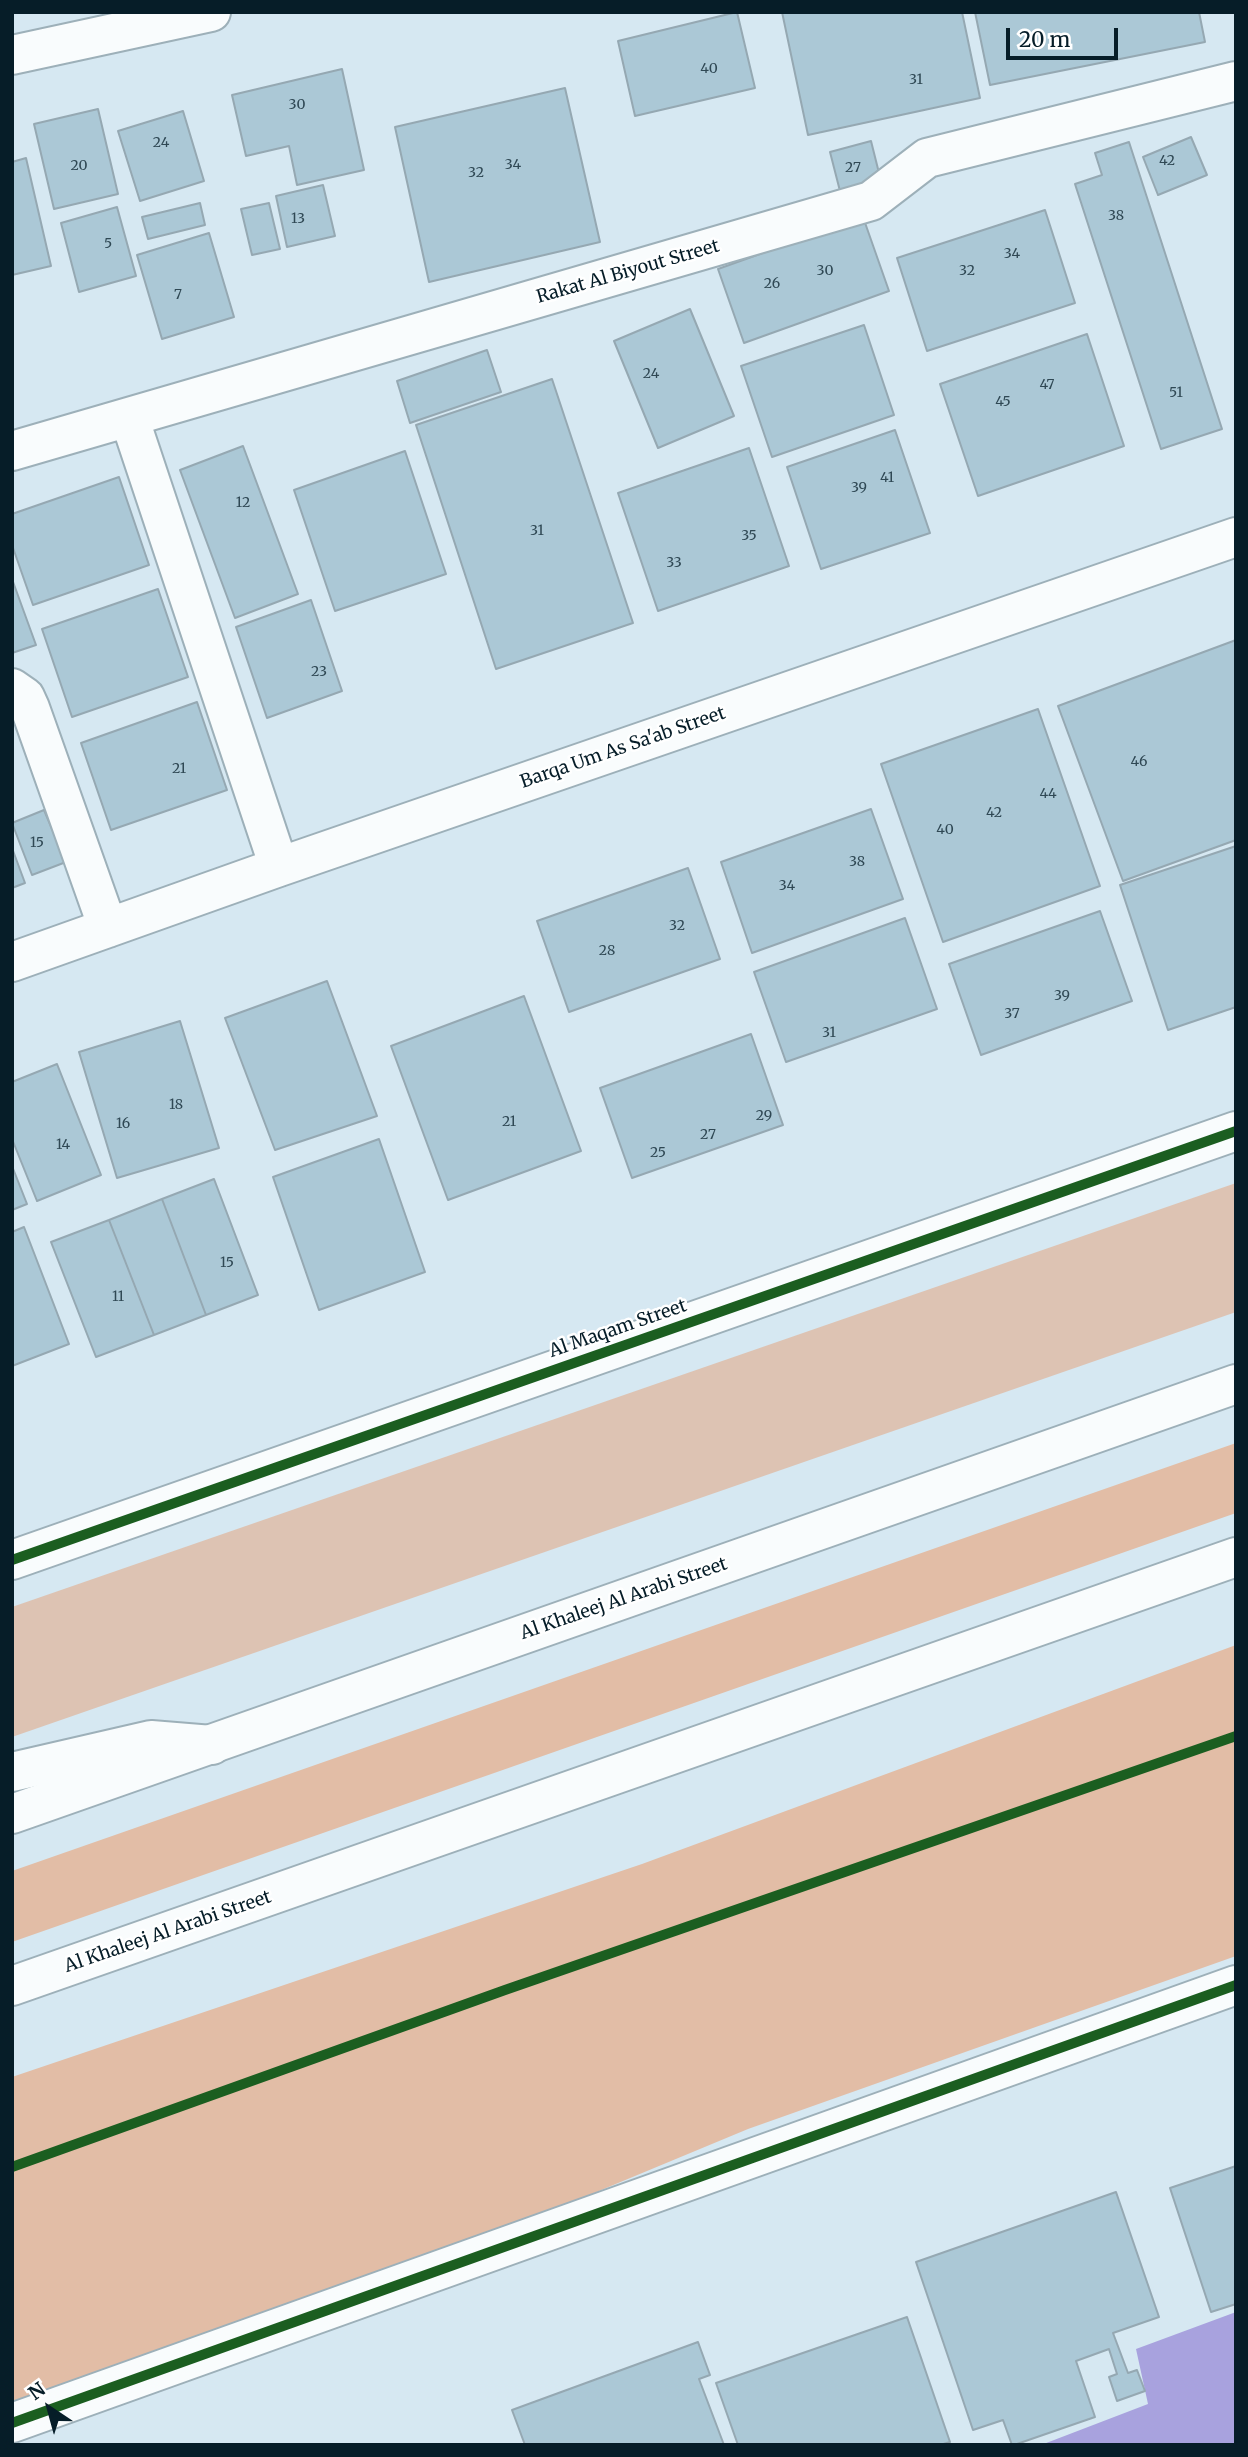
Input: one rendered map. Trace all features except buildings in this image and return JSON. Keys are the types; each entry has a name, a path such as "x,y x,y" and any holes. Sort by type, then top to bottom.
{"main road":[{"path":"12,55 211,12"},
{"name":"Rakat Al Biyout Street","path":"12,451 863,204 880,196 927,158 1236,80"},
{"path":"129,416 279,867"},
{"name":"Barqa Um As Sa'ab Street","path":"12,962 279,867 1236,537"},
{"path":"12,688 25,697 30,708 108,928"},
{"name":"Al Maqam Street","path":"12,1560 1236,1131"},
{"name":"Al Khaleej Al Arabi Street","path":"12,1814 1236,1384"},
{"name":"Al Khaleej Al Arabi Street","path":"12,1986 1236,1557"},
{"path":"12,1772 151,1740 212,1745"},
{"path":"12,2423 1236,1985"}],"shaded area":[{"path":"1236,1183 1236,1312 12,1737 12,1607"},
{"path":"1236,1443 1236,1513 12,1942 12,1871"},
{"path":"1236,1645 1236,1956 748,2129 445,2255 12,2404 12,2077 642,1864"},
{"path":"1236,2312 1236,2445 1041,2445 1148,2404 1136,2349"}],"cycle path":[{"path":"12,1560 1236,1131"},
{"path":"12,2167 505,1990 1236,1736"},
{"path":"12,2423 1236,1985"}]}
